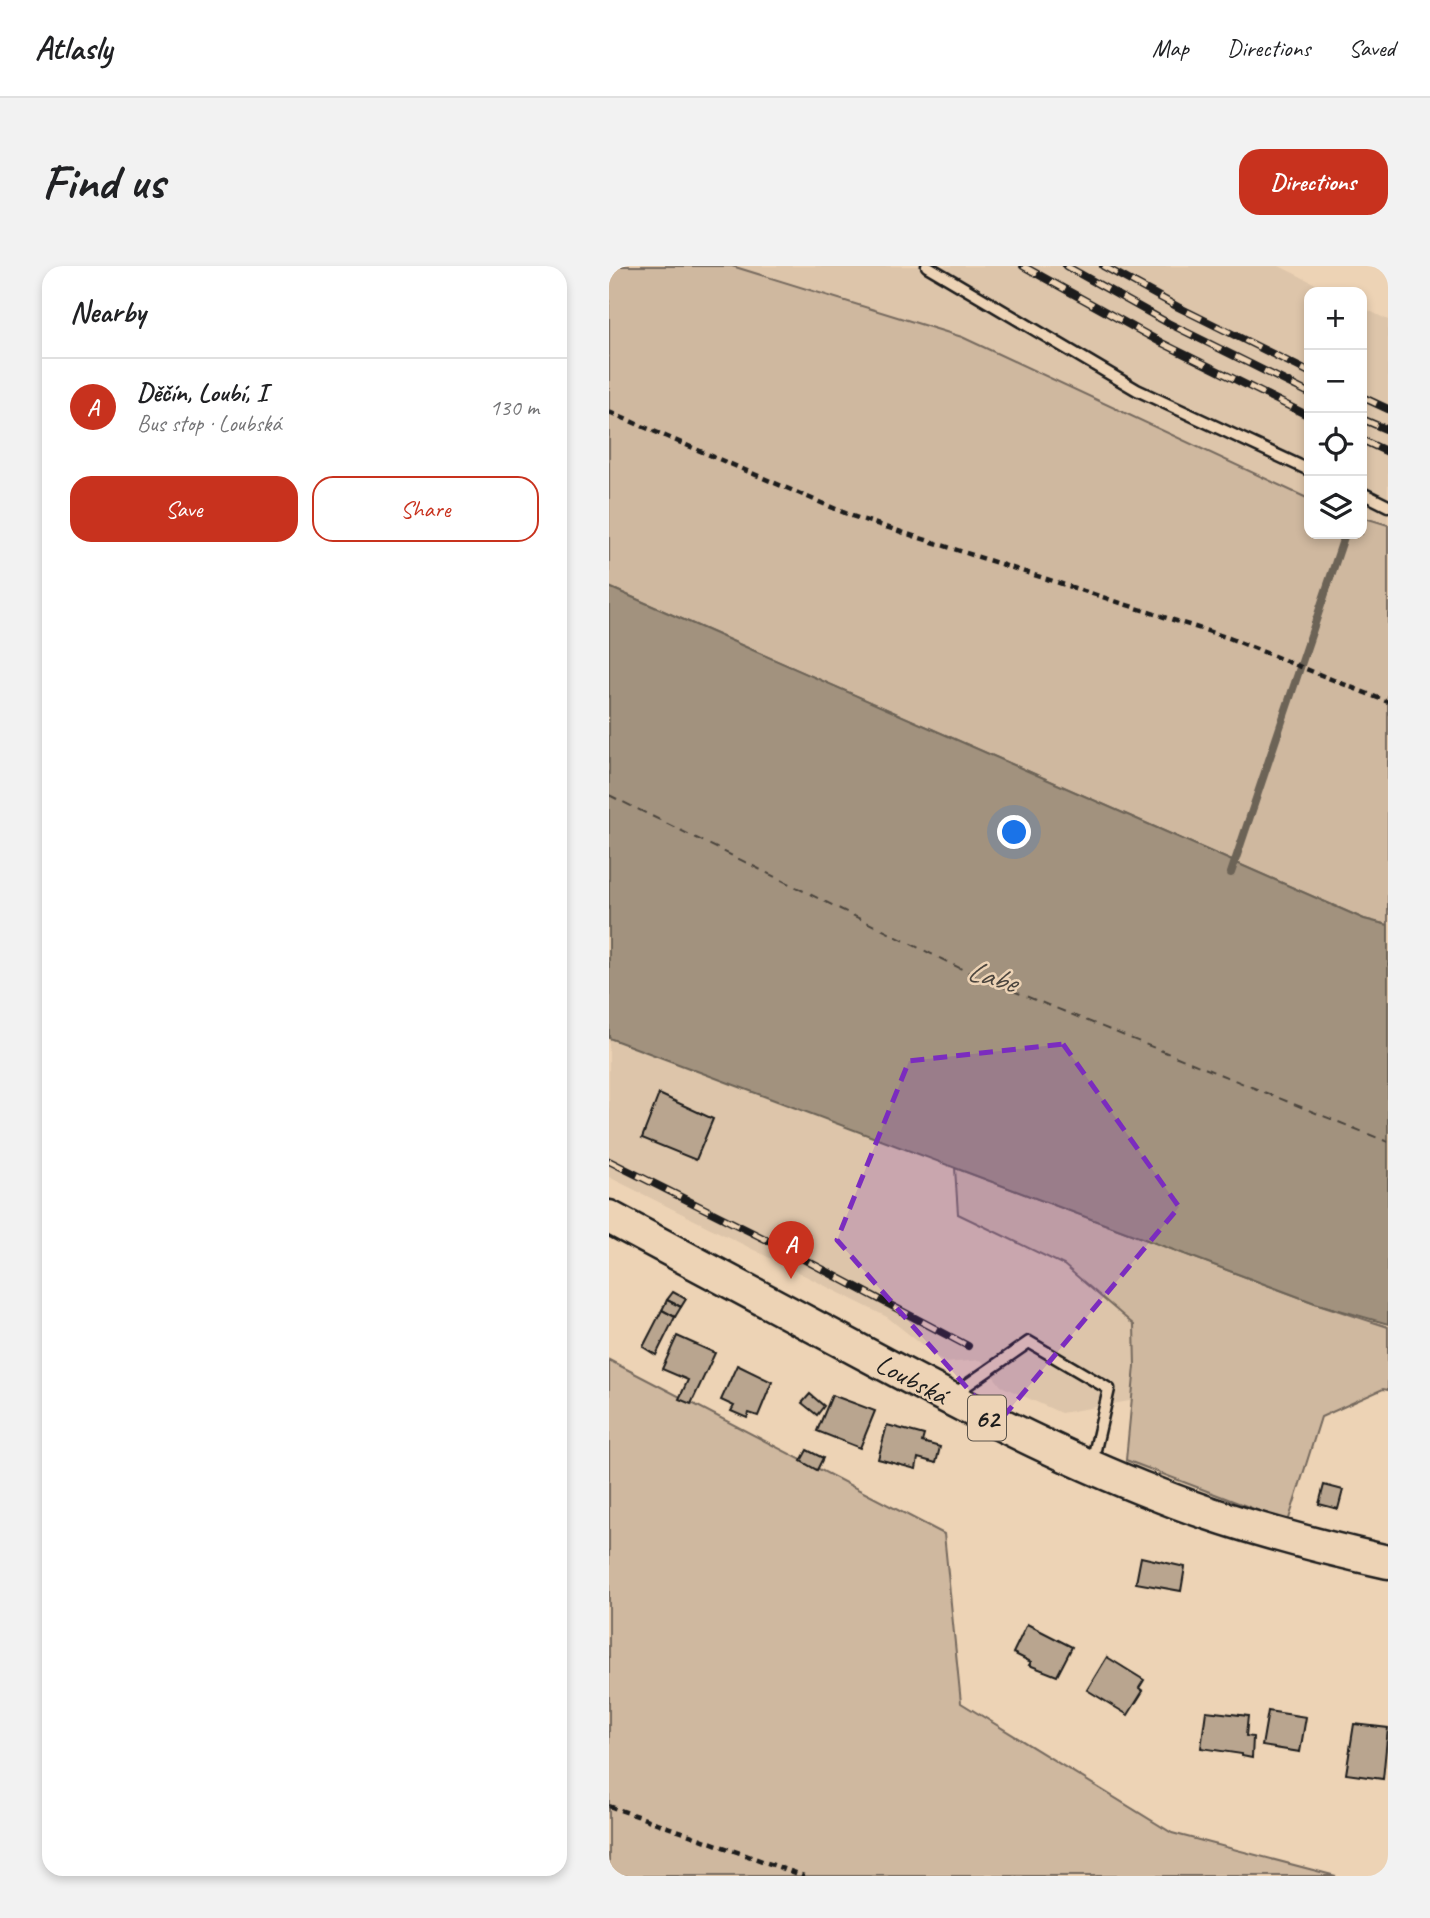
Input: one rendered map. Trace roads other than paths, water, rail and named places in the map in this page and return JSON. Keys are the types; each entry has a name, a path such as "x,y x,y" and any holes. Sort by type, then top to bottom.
{"main road":[{"name":"Loubská","path":"609,1217 948,1398 1091,1467 1161,1496 1209,1512 1305,1541 1385,1556"}],"lane":[{"path":"927,266 1137,390 1304,468"},
{"path":"1367,496 1388,506"},
{"path":"948,1398 1028,1342 1109,1389 1091,1467"}],"water":[{"name":"Labe","path":"609,587 1364,919 1388,925 1388,1324 1315,1303 609,1038"}],"waterway":[{"path":"1231,873 1343,539"}],"railway":[{"path":"1023,266 1162,343 1304,414"},
{"path":"1066,266 1168,323 1304,391"},
{"path":"1103,266 1178,307 1304,370"},
{"path":"1367,399 1388,409"},
{"path":"1367,421 1388,430"},
{"path":"1367,442 1388,452"},
{"path":"609,1161 769,1241 968,1346"}],"place":[{"name":"Děčín, Loubí, I","path":"791,1279"}]}
